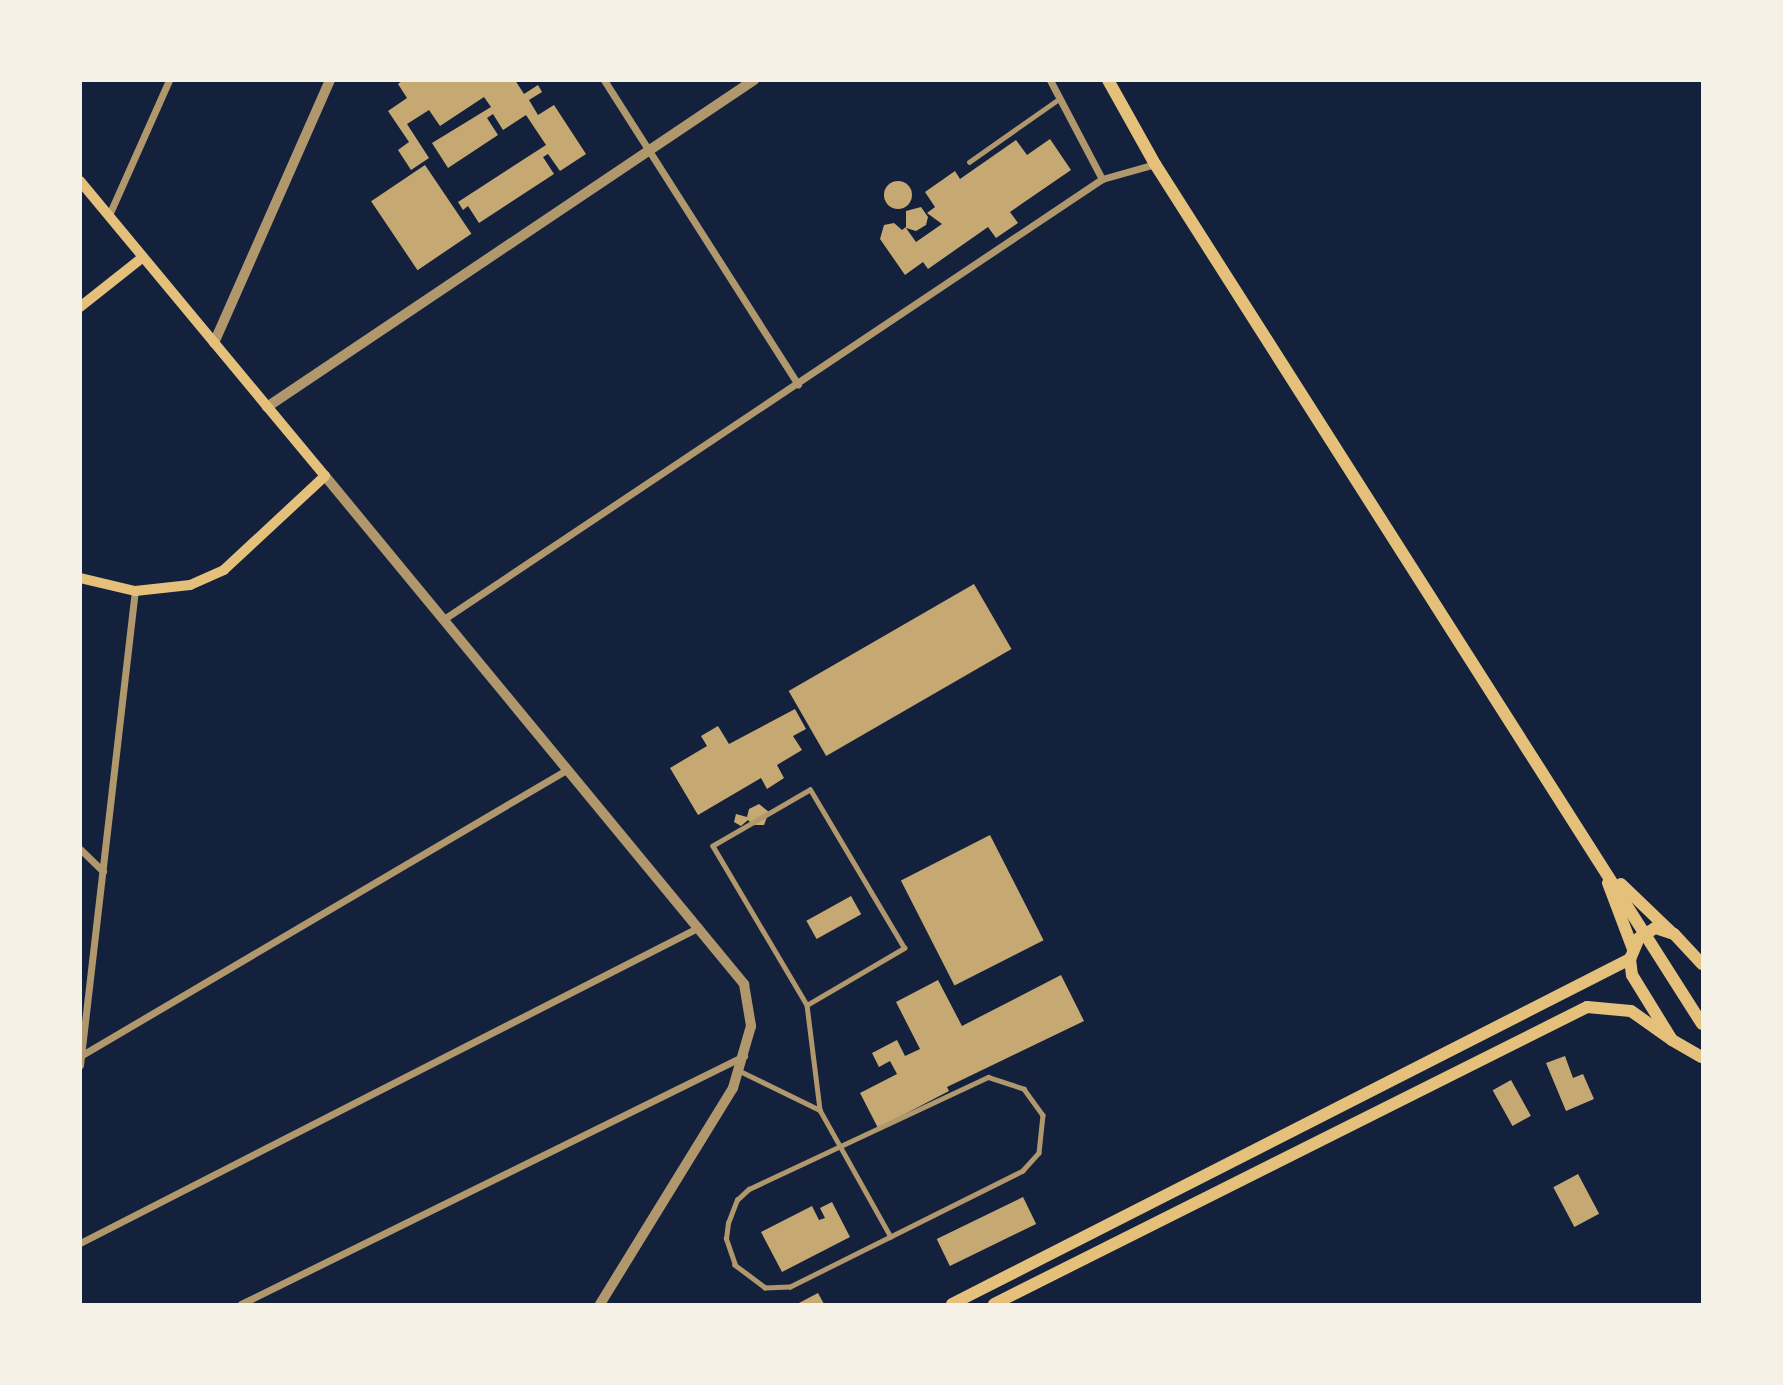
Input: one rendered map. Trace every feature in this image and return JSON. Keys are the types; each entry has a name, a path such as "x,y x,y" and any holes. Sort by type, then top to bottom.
{"main road":[{"path":"1108,80 1155,164 1602,866 1647,932 1703,1024"},
{"path":"80,181 325,476 224,570 190,585 135,591 80,579"},
{"path":"80,307 143,257"},
{"path":"1602,866 1702,961"},
{"path":"1602,866 1632,954 1632,975 1672,1040"},
{"path":"952,1304 1502,1024 1632,954 1647,932 1655,928 1674,934"},
{"path":"994,1304 1587,1007 1604,1005 1647,1019 1672,1040 1703,1057"},
{"path":"1502,1024 1511,1043"}],"street":[{"path":"109,215 169,80"},
{"path":"214,343 330,80"},
{"path":"604,80 798,385"},
{"path":"267,407 754,80"},
{"path":"1051,80 1102,179"},
{"path":"444,619 798,385 1102,179 1155,164"},
{"path":"325,476 700,927 744,984 750,1012 745,1055 740,1071 600,1304"},
{"path":"80,1065 135,591"},
{"path":"82,1055 568,769"},
{"path":"80,849 103,871"},
{"path":"80,1243 700,927"},
{"path":"241,1304 745,1055"}],"lane":[{"path":"969,162 1060,99"},
{"path":"807,1005 904,948 810,789 713,846 807,1005 820,1110 891,1237"},
{"path":"740,1071 820,1110"},
{"path":"988,1077 1010,1081 1035,1100 1045,1128 1039,1153 1032,1164 799,1284 765,1288 745,1276 728,1252 728,1223 737,1200 749,1189 840,1146 988,1077"}],"building":[{"path":"403,80 515,80 524,94 538,85 542,92 529,100 538,115 554,105 586,154 560,171 548,154 543,157 554,174 479,223 468,206 463,210 458,202 546,145 526,115 503,130 493,114 487,118 498,135 448,168 432,143 491,107 484,97 440,126 429,110 407,124 429,158 411,170 398,150 409,142 388,111 407,98 398,84"},
{"path":"1050,139 1071,170 1010,212 1018,223 996,238 988,227 928,269 923,262 905,275 880,239 884,225 894,223 902,230 906,227 906,211 921,207 928,217 926,225 916,231 906,228 916,242 942,224 927,213 935,207 925,192 955,171 960,179 1016,140 1027,155"},
{"path":"425,165 471,234 418,270 371,201"},
{"path":"898,181 908,185 912,195 908,205 898,209 888,205 884,195 888,185"},
{"path":"974,584 1012,649 826,756 789,691"},
{"path":"795,709 806,729 793,736 802,750 777,765 784,778 767,789 761,778 698,815 670,768 707,746 701,736 718,726 729,744"},
{"path":"759,804 769,812 764,825 753,825 748,820 741,826 734,822 736,814 747,817 749,809"},
{"path":"990,835 1044,940 954,986 901,880"},
{"path":"851,896 861,914 817,939 806,921"},
{"path":"1061,975 1084,1021 947,1087 949,1091 878,1128 860,1093 897,1074 890,1061 879,1067 872,1053 897,1040 905,1056 920,1049 896,1002 938,980 962,1026"},
{"path":"1565,1056 1573,1078 1583,1074 1594,1099 1566,1111 1546,1063"},
{"path":"1511,1080 1531,1116 1513,1126 1493,1090"},
{"path":"1578,1174 1599,1214 1574,1227 1553,1187"},
{"path":"1023,1197 1036,1224 950,1266 937,1239"},
{"path":"832,1202 850,1237 782,1272 761,1232 812,1206 819,1220 825,1218 820,1208"},
{"path":"818,1293 824,1304 797,1304"}]}
